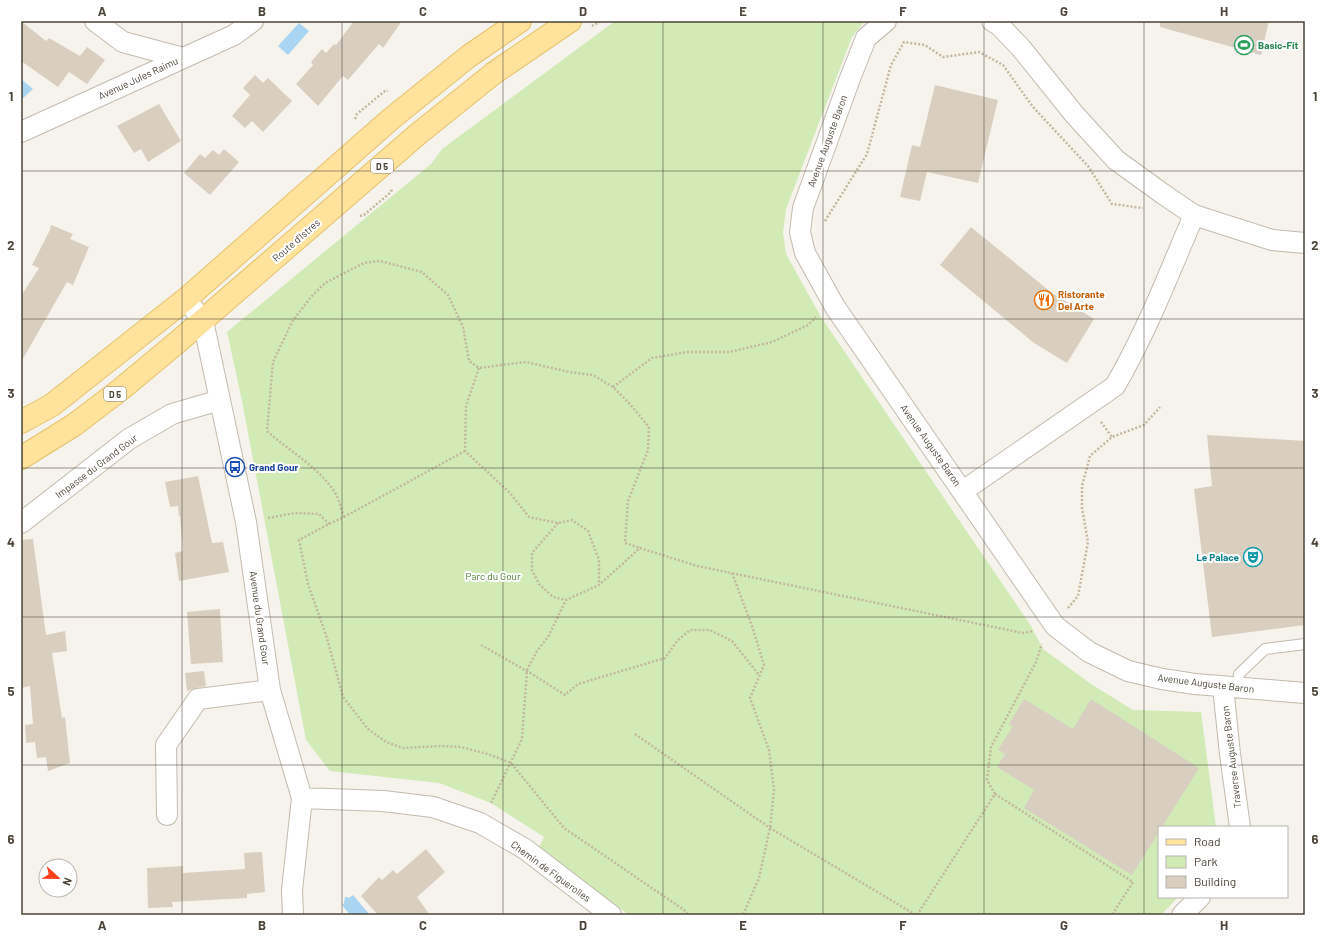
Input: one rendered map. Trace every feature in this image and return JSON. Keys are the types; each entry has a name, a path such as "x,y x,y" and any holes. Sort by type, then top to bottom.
{"main road":[{"path":"21,422 52,405 186,300 392,118 469,56 520,21"},
{"name":"Route d'Istres","path":"21,458 74,425 120,390 203,321 418,134 494,73 570,21"}],"street":[{"path":"96,21 123,42 183,58"},
{"name":"Avenue Jules Raimu","path":"21,132 234,35 253,21"},
{"name":"Avenue Auguste Baron","path":"886,21 866,38 849,80 803,208 800,232 805,253 835,307 1055,626 1089,652 1128,671 1162,679 1231,687 1305,693"},
{"path":"992,21 1021,48 1074,114 1116,160 1163,194 1194,215 1272,240 1305,243"},
{"path":"963,491 1115,386 1129,362 1155,307 1194,215"},
{"path":"186,300 203,321"},
{"name":"Avenue du Grand Gour","path":"203,321 246,522 270,690 302,798 292,890 293,915"},
{"name":"Impasse du Grand Gour","path":"21,523 129,439 172,414 220,400"},
{"name":"Traverse Auguste Baron","path":"1231,687 1230,754 1240,826"},
{"path":"167,814 166,745 198,699 270,690"},
{"name":"Chemin de Figuerolles","path":"302,798 384,801 433,807 480,824 525,849 611,915"},
{"path":"1182,915 1199,898"}],"lane":[{"path":"1231,687 1239,674 1265,648 1305,644"}],"path":[{"path":"824,222 867,154 891,65 904,42 925,45 943,57 979,52 1003,65 1033,107 1088,166 1112,204 1148,209"},
{"path":"344,517 335,492 316,470 267,431 273,362 292,322 310,297 326,283 364,263 380,261 422,272 448,295 463,327 469,361 479,368 526,362 569,372 593,375 613,387 629,403 649,427 648,450 628,501 625,543 697,566 1018,632 1024,633 1055,626"},
{"path":"613,387 652,358 687,352 729,352 772,342 808,325 818,315"},
{"path":"479,368 466,406 465,451 510,493 529,517 558,523 572,520 588,531 600,560 599,585"},
{"path":"1068,608 1078,596 1088,542 1082,508 1082,486 1090,456 1112,437 1144,425 1160,407"},
{"path":"465,451 299,540 308,584 327,638 343,697 368,730 386,742 403,748 440,746 461,747 488,754 511,763 564,828 684,910 689,915"},
{"path":"246,522 295,513 319,514 329,524"},
{"path":"558,523 532,553 532,570 539,584 553,598 566,600 599,585 640,548"},
{"path":"732,573 752,626 764,665 750,698 769,750 774,790 770,828 759,878 743,915"},
{"path":"480,824 522,739 527,670 537,651 548,637 566,600"},
{"path":"481,645 527,670 565,695 578,684 665,658 677,641 690,630 710,630 732,641 759,676"},
{"path":"1036,662 991,747 987,780 995,794 1133,882 1112,915"},
{"path":"635,734 770,828 917,915 995,794"}],"green space":[{"name":"Parc du Gour","path":"615,21 865,21 852,37 786,209 783,233 786,254 821,317 1031,626 1043,649 1091,684 1133,710 1201,712 1216,826 1158,826 1158,898 1177,898 1161,915 629,915 539,847 544,837 491,803 439,783 330,771 306,740 242,401 227,332 431,164 442,149"}],"water":[{"path":"299,23 309,31 288,55 278,46"},
{"path":"21,79 33,89 21,100"},
{"path":"353,895 370,915 350,915 342,905 345,897 349,898"}],"building":[{"path":"21,21 46,41 49,38 80,56 87,47 105,60 87,84 69,72 58,87 21,61"},
{"path":"354,21 402,21 383,48 379,44 348,80 343,76 318,106 296,84 313,65 311,62 322,49 326,53 334,44 336,45"},
{"name":"Basic-Fit","path":"1160,21 1269,21 1261,55 1160,27"},
{"path":"255,75 263,83 268,78 292,101 263,132 252,121 245,128 232,116 250,95 243,88"},
{"path":"935,85 998,100 978,183 927,172 920,201 900,197 912,145 920,147"},
{"path":"159,104 181,141 148,162 141,149 134,153 117,126"},
{"path":"224,149 239,162 210,195 184,173 200,154 205,158 213,150 219,155"},
{"path":"51,225 73,234 70,239 89,247 73,285 67,282 21,362 21,296 39,268 32,265 50,230"},
{"path":"971,227 1052,293 1094,319 1067,363 1034,343 940,265"},
{"name":"Le Palace","path":"1207,435 1305,441 1305,625 1212,637 1194,489 1212,486"},
{"path":"198,476 212,543 223,542 229,572 179,581 175,553 183,551 180,516 178,506 170,507 165,482"},
{"path":"33,539 46,635 65,631 67,651 52,653 62,718 65,717 70,763 48,771 46,757 37,758 35,742 26,743 25,725 33,724 30,686 21,688 21,540"},
{"path":"220,609 223,662 191,664 187,612"},
{"path":"204,671 206,686 187,691 185,673"},
{"path":"1024,699 1073,729 1091,699 1199,768 1163,826 1158,826 1158,834 1132,875 1024,808 1034,790 997,767 1005,754 998,750 1013,726 1009,724"},
{"path":"426,849 445,872 417,897 430,915 378,915 361,896 379,877 382,880 393,870 397,874"},
{"path":"262,852 265,892 247,894 247,898 172,902 173,907 148,908 147,868 183,866 183,873 245,869 244,853"}],"place":[{"name":"Basic-Fit","path":"1244,45"},
{"name":"Ristorante Del Arte","path":"1044,300"},
{"name":"Grand Gour","path":"235,467"},
{"name":"Le Palace","path":"1253,557"}]}
